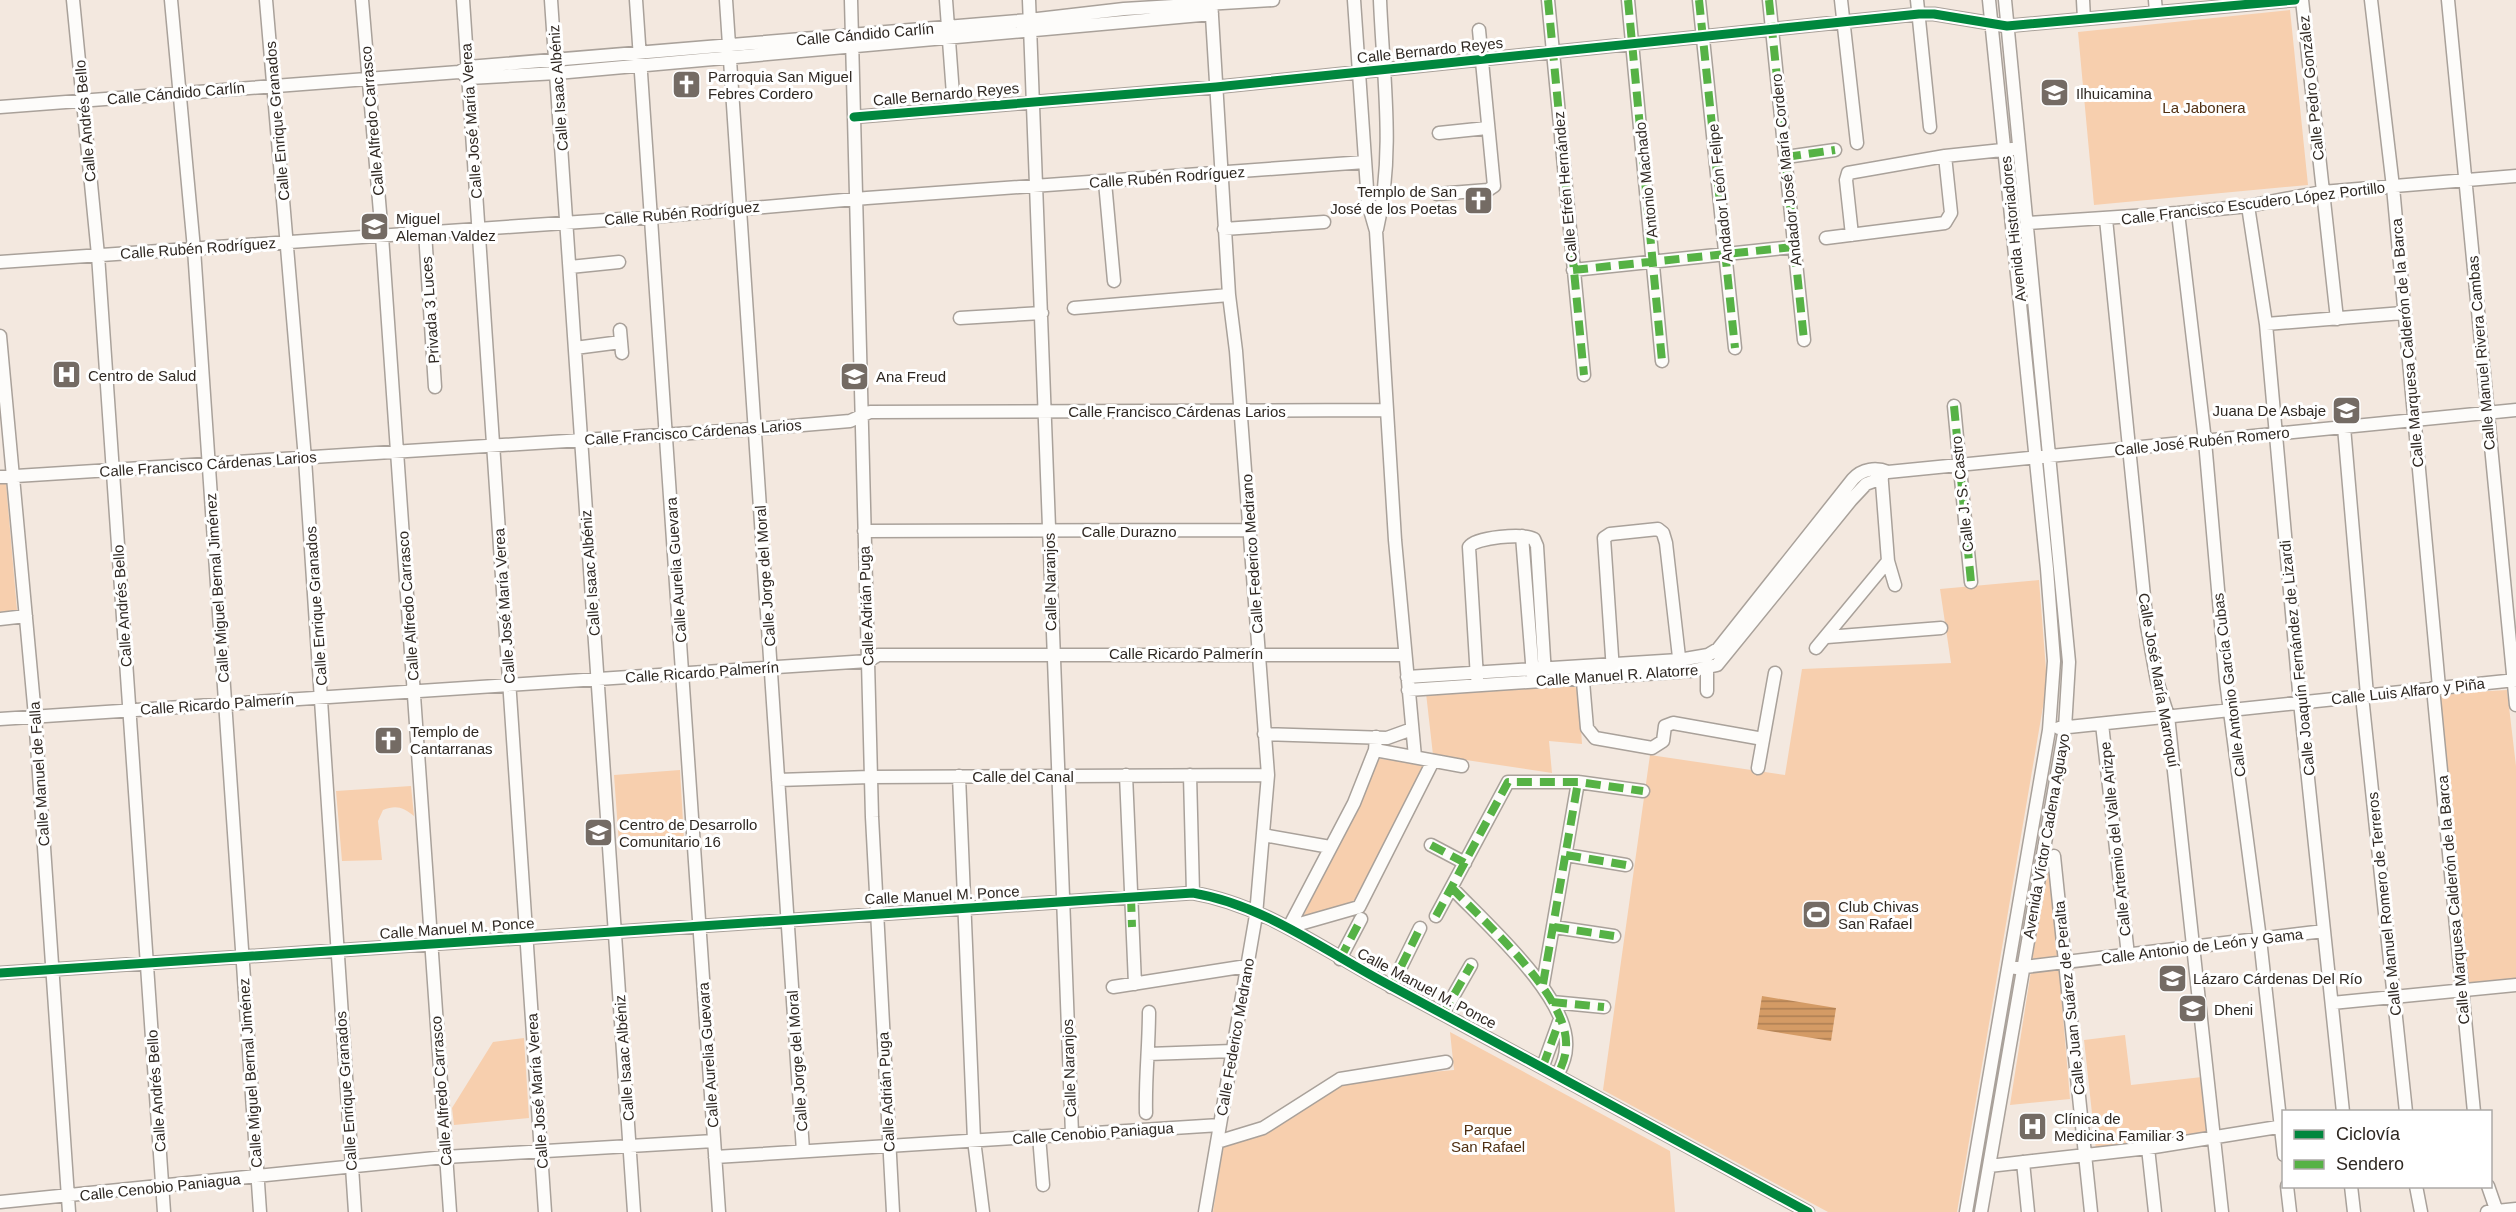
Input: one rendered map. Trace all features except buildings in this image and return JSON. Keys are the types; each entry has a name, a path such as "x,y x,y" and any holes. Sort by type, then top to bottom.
{"street":[{"name":"Calle Andrés Bello","path":"73,0 98,255 164,1212"},
{"name":"Calle Miguel Bernal Jiménez","path":"171,0 194,249 260,1212"},
{"name":"Calle Enrique Granados","path":"266,0 305,459 355,1212"},
{"name":"Calle Alfredo Carrasco","path":"362,0 382,236 450,1212"},
{"name":"Calle José María Verea","path":"464,0 465,72 479,229 545,1212"},
{"name":"Calle Isaac Albéniz","path":"551,0 634,1212"},
{"name":"Calle Aurelia Guevara","path":"636,0 719,1212"},
{"name":"Calle Jorge del Moral","path":"726,0 803,1151"},
{"name":"Calle Adrián Puga","path":"851,0 870,777 893,1212"},
{"path":"946,0 954,108"},
{"name":"Calle Naranjos","path":"1029,0 1072,1134"},
{"name":"Calle Cándido Carlín","path":"0,107 368,77 465,72 557,73 641,66 729,52 1030,26 1125,22 1211,6 1273,0"},
{"path":"1354,0 1368,203 1376,231 1386,410 1404,655 1415,757"},
{"path":"1376,231 1383,201 1388,160 1380,0"},
{"name":"Calle Efrén Hernández","path":"1548,0 1584,375"},
{"name":"Antonio Machado","path":"1628,0 1662,361"},
{"name":"Andador León Felipe","path":"1699,0 1735,348"},
{"name":"Andador José María Cordero","path":"1769,0 1804,340"},
{"path":"1841,0 1857,143"},
{"path":"1917,0 1930,127"},
{"name":"Avenida Historiadores","path":"1989,0 2043,457"},
{"name":"Avenida Historiadores","path":"2004,0 2026,223 2043,457"},
{"path":"2083,0 2085,19"},
{"name":"Calle Bernardo Reyes","path":"854,117 1216,87 1919,14 1934,14 2007,26 2085,19 2155,6 2295,0"},
{"name":"Calle Pedro González","path":"2302,0 2337,318"},
{"name":"Calle Marquesa Calderón de la Barca","path":"2371,0 2393,187 2474,1110"},
{"name":"Calle Manuel Rivera Cambas","path":"2448,0 2486,413 2516,705"},
{"name":"Calle Cándido Carlín","path":"1030,26 1124,4 1211,6"},
{"path":"1124,4 1125,22"},
{"name":"Calle Federico Medrano","path":"1205,1212 1256,915 1268,775 1251,530 1224,229 1211,6"},
{"path":"1437,194 1493,189 1479,30"},
{"name":"Calle Cándido Carlín","path":"465,72 556,59 640,52 729,52"},
{"path":"1439,133 1487,128"},
{"path":"1852,235 1846,180 1848,173 1945,156 2019,148"},
{"path":"1786,157 1835,150"},
{"path":"1826,238 1942,224 1948,221 1951,213 1945,156"},
{"name":"Calle Rubén Rodríguez","path":"0,262 651,217 855,199 1365,162"},
{"name":"Calle Francisco Escudero López Portillo","path":"2026,223 2178,213 2248,206 2322,192 2516,176"},
{"path":"1105,182 1114,281"},
{"name":"Calle Joaquín Fernández de Lizardi","path":"2248,206 2266,324 2300,702 2343,1110"},
{"name":"Calle Antonio García Cubas","path":"2178,213 2205,441 2225,671 2282,1126"},
{"name":"Calle José María Marroquí","path":"2106,219 2147,626 2157,681 2168,716 2195,946 2222,1212"},
{"path":"1224,229 1324,222"},
{"name":"Privada 3 Luces","path":"425,232 435,387"},
{"path":"1573,270 1794,247"},
{"path":"570,267 619,262"},
{"path":"1074,308 1229,295"},
{"path":"960,318 1042,313"},
{"path":"2266,324 2403,313"},
{"name":"Calle Manuel de Falla","path":"0,336 6,476 26,616 35,716 69,1212"},
{"path":"575,348 621,342"},
{"name":"Calle J. S. Castro","path":"1953,406 1971,582"},
{"name":"Calle Francisco Cárdenas Larios","path":"6,476 755,429 850,421 870,412 1386,410"},
{"name":"Calle José Rubén Romero","path":"1883,473 2516,410"},
{"name":"Calle Manuel Romero de Terreros","path":"2343,427 2364,695 2406,1110"},
{"name":"Avenida Víctor Cadena Aguayo","path":"1981,1212 2065,728 2069,662 2043,457"},
{"name":"Avenida Víctor Cadena Aguayo","path":"1966,1212 2049,730 2054,661 2043,457"},
{"name":"Calle Manuel R. Alatorre","path":"1407,677 1477,678 1680,666 1707,669 1717,665 1730,653 1846,496 1860,472 1883,473"},
{"path":"1883,473 1888,561 1895,585"},
{"name":"Calle Manuel R. Alatorre","path":"1680,666 1708,656 1718,649 1846,496"},
{"path":"1613,669 1604,538 1610,534 1658,529 1663,533 1666,543 1680,666"},
{"name":"Calle Durazno","path":"864,531 1251,530"},
{"path":"1477,678 1469,547 1478,540 1522,536 1534,539 1537,546 1539,674"},
{"path":"1816,648 1888,561"},
{"path":"0,619 26,616"},
{"path":"1827,637 1941,628"},
{"name":"Calle Ricardo Palmerín","path":"0,719 868,661 878,655 1258,653 1404,655"},
{"path":"1707,669 1707,691"},
{"path":"1582,671 1587,728 1595,738 1652,748 1663,741 1665,726 1673,723 1763,739"},
{"path":"1758,768 1775,673"},
{"name":"Calle Manuel R. Alatorre","path":"1408,690 1477,678"},
{"name":"Calle Luis Alfaro y Piña","path":"2049,730 2515,680"},
{"name":"Calle Artemio del Valle Arizpe","path":"2102,724 2128,955"},
{"path":"1289,927 1354,802 1376,744 1412,729"},
{"path":"1264,734 1376,744 1415,757 1462,766"},
{"path":"1289,927 1359,908 1433,761"},
{"path":"1126,775 1135,984"},
{"path":"1190,775 1193,893"},
{"name":"Calle del Canal","path":"778,780 959,776 1268,775"},
{"path":"959,776 974,1140 983,1212"},
{"path":"1436,916 1506,784 1515,781 1578,782 1643,791"},
{"path":"1543,984 1578,782"},
{"path":"1263,835 1330,847"},
{"path":"1431,845 1465,863"},
{"path":"1566,855 1626,865"},
{"name":"Calle Juan Suárez de Peralta","path":"2054,856 2091,1212"},
{"path":"1452,888 1543,984 1560,1019 1566,1048 1558,1074"},
{"name":"Calle Manuel M. Ponce","path":"0,973 1193,893 1226,900 1256,915 1289,927 1340,959 1558,1074 1808,1212"},
{"path":"1340,959 1361,920"},
{"path":"1554,927 1614,936"},
{"path":"1391,987 1420,928"},
{"name":"Calle Antonio de León y Gama","path":"2007,969 2324,931"},
{"path":"1443,1014 1471,965"},
{"path":"1113,987 1247,966"},
{"path":"2332,1003 2516,985"},
{"path":"1552,1002 1604,1007"},
{"path":"1146,1113 1145,1065 1148,1054 1149,1012"},
{"path":"1543,1066 1560,1019"},
{"path":"1148,1054 1233,1051"},
{"path":"1217,1142 1263,1128 1340,1079 1446,1062"},
{"name":"Calle Cenobio Paniagua","path":"715,1157 1220,1125"},
{"path":"1989,1166 2148,1148 2282,1126"},
{"path":"1039,1136 1043,1185"},
{"name":"Calle Cenobio Paniagua","path":"0,1202 445,1157 714,1141"},
{"path":"2148,1148 2155,1212"},
{"path":"2023,1162 2028,1212"},
{"path":"2287,1188 2290,1212"},
{"path":"2351,1188 2354,1212"},
{"path":"2416,1188 2421,1212"},
{"path":"2488,1188 2494,1212 2516,1209"}],"green space":[{"name":"La Jabonera","path":"2290,10 2308,185 2094,205 2078,32"},
{"path":"0,483 6,483 17,610 0,612"},
{"name":"Club Chivas San Rafael","path":"2039,580 2047,683 1957,1212 1828,1212 1603,1090 1650,755 1785,775 1802,669 1951,663 1940,589"},
{"path":"1578,681 1582,744 1549,741 1552,773 1433,755 1426,693"},
{"path":"2507,690 2516,766 2516,981 2465,988 2438,694"},
{"path":"1374,758 1427,765 1357,905 1301,921 1372,773"},
{"path":"680,770 684,839 619,844 614,775"},
{"path":"411,786 414,816 396,807 383,810 378,821 382,860 342,861 336,791"},
{"path":"2047,864 2054,876 2060,956 2032,960"},
{"path":"2059,969 2070,1099 2010,1105 2031,971"},
{"name":"Parque San Rafael","path":"1450,1032 1670,1151 1675,1212 1213,1212 1223,1144 1336,1084 1364,1078 1454,1070"},
{"path":"2125,1035 2131,1085 2202,1077 2207,1134 2096,1150 2084,1040"},
{"path":"524,1038 529,1118 454,1125 452,1108 493,1042"}],"shaded area":[{"path":"1762,996 1836,1008 1831,1041 1757,1029"}],"marked path":[{"path":"1548,0 1584,375"},
{"path":"1628,0 1662,361"},
{"path":"1699,0 1735,348"},
{"path":"1769,0 1804,340"},
{"path":"1786,157 1835,150"},
{"path":"1573,270 1793,247"},
{"path":"1954,406 1971,582"},
{"path":"1436,916 1508,782 1578,782 1643,791"},
{"path":"1543,984 1578,782"},
{"path":"1431,845 1465,863"},
{"path":"1566,855 1626,865"},
{"path":"1452,888 1523,962 1555,1006 1564,1027 1566,1047 1564,1061 1558,1074"},
{"path":"1131,897 1132,927"},
{"path":"1340,959 1361,919"},
{"path":"1554,927 1614,936"},
{"path":"1391,987 1420,928"},
{"path":"1443,1014 1471,965"},
{"path":"1552,1002 1604,1007"},
{"path":"1543,1066 1560,1019"}],"cycle path":[{"path":"854,117 1216,87 1919,14 1934,14 2007,26 2295,0"},
{"path":"0,973 1193,893 1245,908 1294,931 1389,985 1808,1212"}],"place":[{"name":"Parroquia San Miguel Febres Cordero","path":"687,85"},
{"name":"Ilhuicamina","path":"2055,93"},
{"name":"Templo de San José de los Poetas","path":"1478,200"},
{"name":"Miguel Aleman Valdez","path":"375,227"},
{"name":"Centro de Salud","path":"67,375"},
{"name":"Ana Freud","path":"855,376"},
{"name":"Juana De Asbaje","path":"2347,410"},
{"name":"Templo de Cantarranas","path":"389,740"},
{"name":"Centro de Desarrollo Comunitario 16","path":"598,833"},
{"name":"Club Chivas San Rafael","path":"1817,915"},
{"name":"Lázaro Cárdenas Del Río","path":"2172,978"},
{"name":"Dheni","path":"2193,1009"},
{"name":"Clínica de Medicina Familiar 3","path":"2033,1127"}]}
